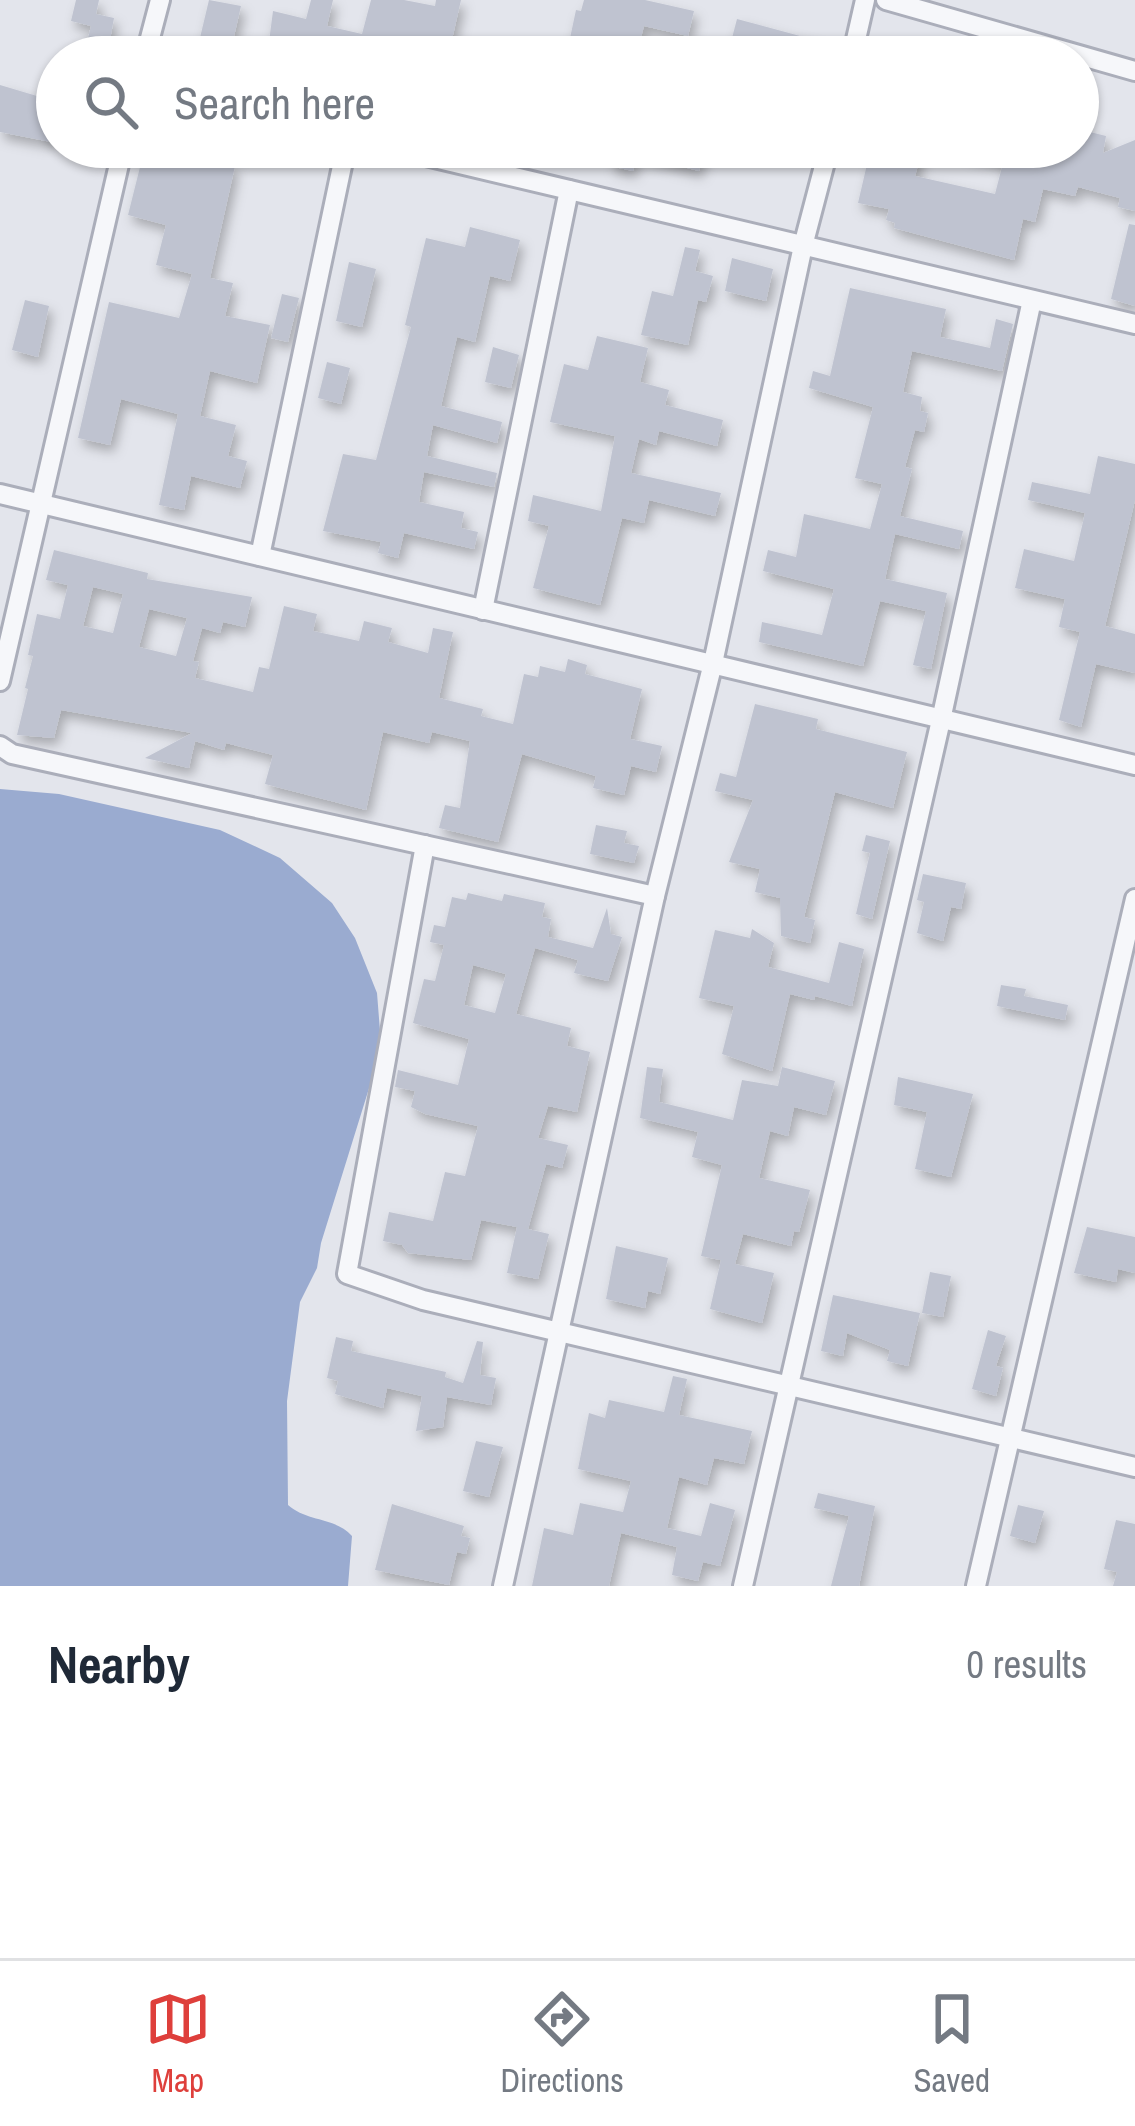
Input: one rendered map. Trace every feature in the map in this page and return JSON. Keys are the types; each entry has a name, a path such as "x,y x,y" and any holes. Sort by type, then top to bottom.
{"street":[{"path":"151,36 160,0"},
{"path":"857,36 866,0"},
{"path":"886,0 1012,36"},
{"path":"1099,61 1135,71"},
{"path":"0,681 118,168"},
{"path":"260,556 342,168"},
{"path":"476,168 1135,324"},
{"path":"503,1586 655,896 713,663 823,168"},
{"path":"483,610 569,190"},
{"path":"743,1586 1032,300"},
{"path":"0,494 1135,765"},
{"path":"0,746 12,754 655,896"},
{"path":"425,845 347,1274 423,1300 1135,1467"},
{"path":"976,1586 1135,899"}],"water":[{"path":"0,789 59,794 220,830 280,858 332,903 355,938 377,993 380,1031 375,1069 317,1268 300,1302 287,1401 288,1505 352,1536 348,1586 0,1586"}],"building":[{"path":"76,0 99,0 96,14 114,18 111,36 88,36 91,26 71,21"},
{"path":"209,0 241,6 234,36 200,36"},
{"path":"311,0 333,0 327,26 362,34 371,0 435,6 436,0 461,0 453,36 270,36 273,11 306,19"},
{"path":"584,0 645,0 694,11 688,36 644,26 641,36 570,36 576,10 581,11"},
{"path":"737,19 800,36 733,36"},
{"path":"0,85 36,96 36,139 0,132"},
{"path":"1099,134 1106,136 1103,153 1135,140 1135,211 1118,207 1120,198 1078,187 1075,196 1043,189 1035,222 1023,219 1014,260 894,228 895,223 886,220 889,209 858,203 866,168 917,168 915,176 995,194 1002,168 1099,168"},
{"path":"140,168 235,168 210,278 233,283 225,316 270,325 257,383 210,371 200,416 236,425 228,456 247,461 240,488 191,476 184,510 159,505 178,414 121,399 110,445 78,438 109,302 179,318 192,274 156,265 166,225 128,215"},
{"path":"1129,224 1135,225 1135,306 1111,299"},
{"path":"470,227 520,240 510,281 490,276 475,342 457,337 441,406 502,422 497,443 433,425 427,456 497,473 494,487 424,472 419,502 464,512 461,528 478,532 474,549 404,533 398,558 378,553 381,542 323,531 343,454 376,460 411,327 405,325 426,238 465,247"},
{"path":"685,247 700,250 695,271 713,276 706,302 698,300 688,345 641,335 652,291 673,296"},
{"path":"732,258 773,269 766,301 725,291"},
{"path":"349,262 376,269 362,327 336,321"},
{"path":"850,288 946,309 940,337 990,348 996,319 1013,324 1002,371 912,351 903,392 922,397 920,411 928,413 924,432 915,430 905,467 912,469 900,516 963,531 959,549 895,534 885,579 947,593 931,669 913,665 926,611 880,601 863,666 759,642 762,622 822,635 834,589 763,571 768,550 796,557 804,514 870,529 882,484 855,478 873,407 809,388 813,371 830,376"},
{"path":"282,294 299,298 288,342 271,338"},
{"path":"25,300 49,306 38,357 12,350"},
{"path":"597,336 648,348 640,382 669,390 665,405 723,420 717,446 659,431 656,445 639,439 631,473 721,493 715,516 649,500 644,523 622,518 600,605 533,588 549,526 528,521 533,495 601,511 615,436 550,422 564,364 588,370"},
{"path":"493,347 519,355 511,388 485,382"},
{"path":"327,362 350,368 341,404 318,398"},
{"path":"1098,456 1135,464 1135,500 1105,626 1135,634 1135,673 1096,664 1081,727 1059,720 1080,632 1059,627 1065,599 1015,588 1024,549 1074,561 1085,513 1028,500 1032,482 1090,494"},
{"path":"54,550 148,573 147,579 252,597 245,627 223,622 220,633 202,628 193,661 199,662 195,678 253,692 259,667 269,669 284,606 317,614 313,631 359,641 364,621 392,628 388,642 428,653 433,628 453,632 439,698 483,709 481,716 513,724 524,674 538,677 540,666 565,672 568,659 587,665 585,674 642,689 630,739 662,746 656,772 631,766 624,795 593,788 596,776 522,754 498,842 439,828 445,805 460,808 470,741 432,732 429,743 383,732 366,810 265,784 273,755 226,743 224,750 195,741 189,768 145,758 192,733 61,710 54,738 17,735 37,614 60,619 68,585 46,580","holes":["93,587 123,594 113,633 83,626","149,609 187,618 176,656 139,647"]},
{"path":"755,704 818,719 816,729 907,752 893,808 835,792 804,917 815,920 810,943 781,936 780,898 755,892 760,869 729,862 753,800 715,791 720,773 736,777"},
{"path":"596,825 627,831 624,843 639,846 634,863 590,854"},
{"path":"866,835 890,841 872,919 856,914 870,853 862,851"},
{"path":"923,874 966,883 961,909 951,907 943,941 917,933 924,902 917,900"},
{"path":"468,893 502,901 504,894 545,903 542,917 551,919 548,937 593,948 607,908 611,934 622,937 608,981 574,973 578,960 535,948 516,1014 571,1028 567,1046 590,1052 577,1112 548,1106 538,1138 568,1145 562,1168 546,1164 528,1229 549,1234 538,1279 507,1273 517,1227 481,1220 471,1260 408,1253 402,1245 383,1241 389,1212 433,1221 445,1172 465,1176 478,1126 425,1114 411,1107 415,1091 395,1087 398,1070 458,1085 469,1039 413,1023 424,979 435,981 444,945 430,942 434,925 445,927 452,897 466,900","holes":["473,965 506,974 495,1013 464,1005"]},
{"path":"752,929 774,943 768,967 829,983 839,942 864,949 852,1006 790,994 772,1071 722,1054 734,1006 699,998 715,930 750,938"},
{"path":"1001,985 1026,989 1024,996 1068,1005 1065,1020 997,1006"},
{"path":"647,1067 663,1069 659,1102 733,1120 742,1080 778,1086 782,1067 835,1081 826,1115 794,1107 788,1136 770,1131 759,1178 810,1190 791,1246 743,1234 735,1264 774,1273 762,1323 710,1309 721,1260 701,1256 722,1165 692,1157 698,1132 640,1118"},
{"path":"898,1077 973,1094 951,1177 915,1169 927,1112 894,1105"},
{"path":"1087,1227 1135,1237 1135,1273 1118,1269 1116,1282 1074,1273"},
{"path":"616,1246 668,1258 660,1294 648,1291 645,1308 606,1299"},
{"path":"930,1272 951,1276 943,1317 922,1313"},
{"path":"833,1295 920,1313 908,1366 887,1361 890,1350 847,1333 843,1356 821,1351"},
{"path":"988,1330 1006,1336 996,1366 1003,1368 996,1396 972,1389"},
{"path":"336,1337 353,1341 351,1351 446,1372 445,1377 463,1383 477,1341 483,1342 480,1375 496,1378 491,1405 447,1397 443,1427 416,1431 422,1396 387,1388 383,1408 335,1394 338,1381 327,1378"},
{"path":"673,1376 687,1379 679,1415 752,1431 744,1464 714,1458 707,1485 679,1477 667,1528 701,1536 710,1503 735,1510 720,1566 703,1562 698,1581 672,1575 677,1547 621,1533 609,1586 532,1586 544,1528 573,1535 580,1503 623,1512 631,1481 578,1469 589,1413 605,1418 609,1400 664,1412"},
{"path":"476,1441 503,1447 489,1497 463,1491"},
{"path":"818,1493 875,1506 859,1586 831,1586 849,1516 814,1508"},
{"path":"392,1504 464,1526 461,1536 470,1538 466,1554 457,1552 449,1585 375,1570"},
{"path":"1018,1505 1044,1511 1035,1543 1010,1536"},
{"path":"1116,1520 1135,1524 1135,1586 1113,1586 1117,1572 1104,1569"}]}
